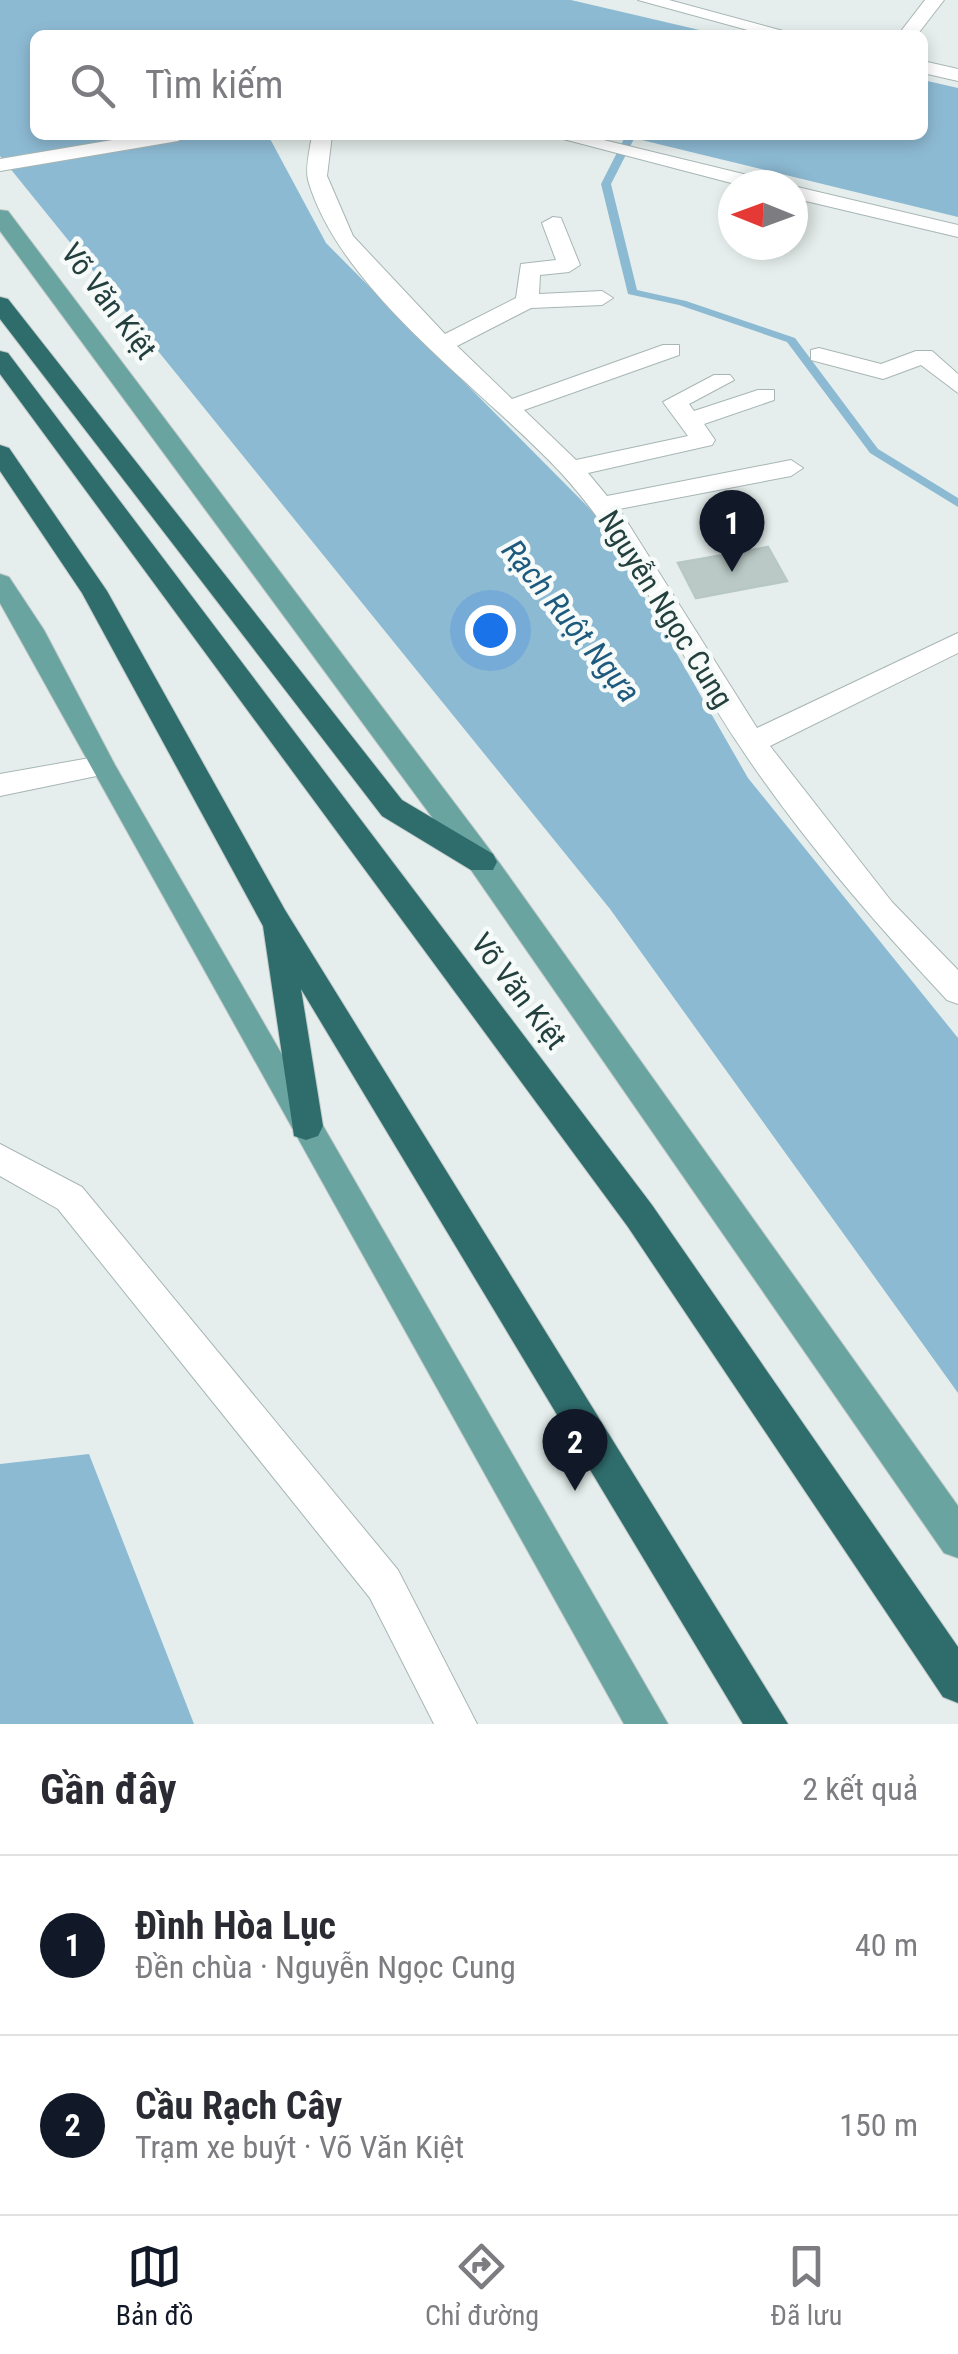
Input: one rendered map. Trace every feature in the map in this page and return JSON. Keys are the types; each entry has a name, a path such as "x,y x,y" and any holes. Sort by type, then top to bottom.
{"highway":[{"name":"Võ Văn Kiệt","path":"0,304 392,808 482,862"},
{"name":"Võ Văn Kiệt","path":"0,358 640,1216 958,1682"},
{"path":"0,454 94,591 274,918 767,1724"},
{"path":"274,918 306,1126"}],"main road":[{"name":"Võ Văn Kiệt","path":"0,216 482,862 958,1539"},
{"path":"0,583 31,630 101,766 647,1724"}],"street":[{"path":"647,0 769,30"},
{"path":"911,30 935,0"},
{"path":"928,68 958,75"},
{"path":"0,166 149,140"},
{"name":"Nguyễn Ngọc Cung","path":"321,140 317,176 343,238 390,294 512,407 624,532 752,743 881,910 958,991"},
{"path":"578,140 718,174"},
{"path":"808,196 958,231"},
{"path":"528,301 528,269 568,265 553,223"},
{"path":"445,344 528,301 602,298"},
{"path":"512,407 671,350"},
{"path":"818,355 884,372 924,356 958,386"},
{"path":"571,469 703,440 675,402 722,380"},
{"path":"689,421 766,395"},
{"path":"601,505 792,468"},
{"path":"752,743 958,642"},
{"path":"0,785 101,766"},
{"path":"0,1159 70,1198 360,1554 384,1584 456,1724"}],"water":[{"name":"Rạch Ruột Ngựa","path":"0,0 571,0 700,30 30,30 30,140 271,140 326,243 599,518 748,778 958,1038 958,1393 610,909 0,156"},
{"path":"928,81 958,88 958,217 808,181 808,170 765,170 642,140 928,140"},
{"path":"89,1454 194,1724 0,1724 0,1464"}],"building":[{"path":"768,547 787,581 696,598 678,563"}],"waterway":[{"path":"628,140 606,184 632,292 682,303 791,340 874,451 958,503"}],"place":[{"name":"Đình Hòa Lục","path":"732,572"},
{"name":"Cầu Rạch Cây","path":"575,1491"}]}
